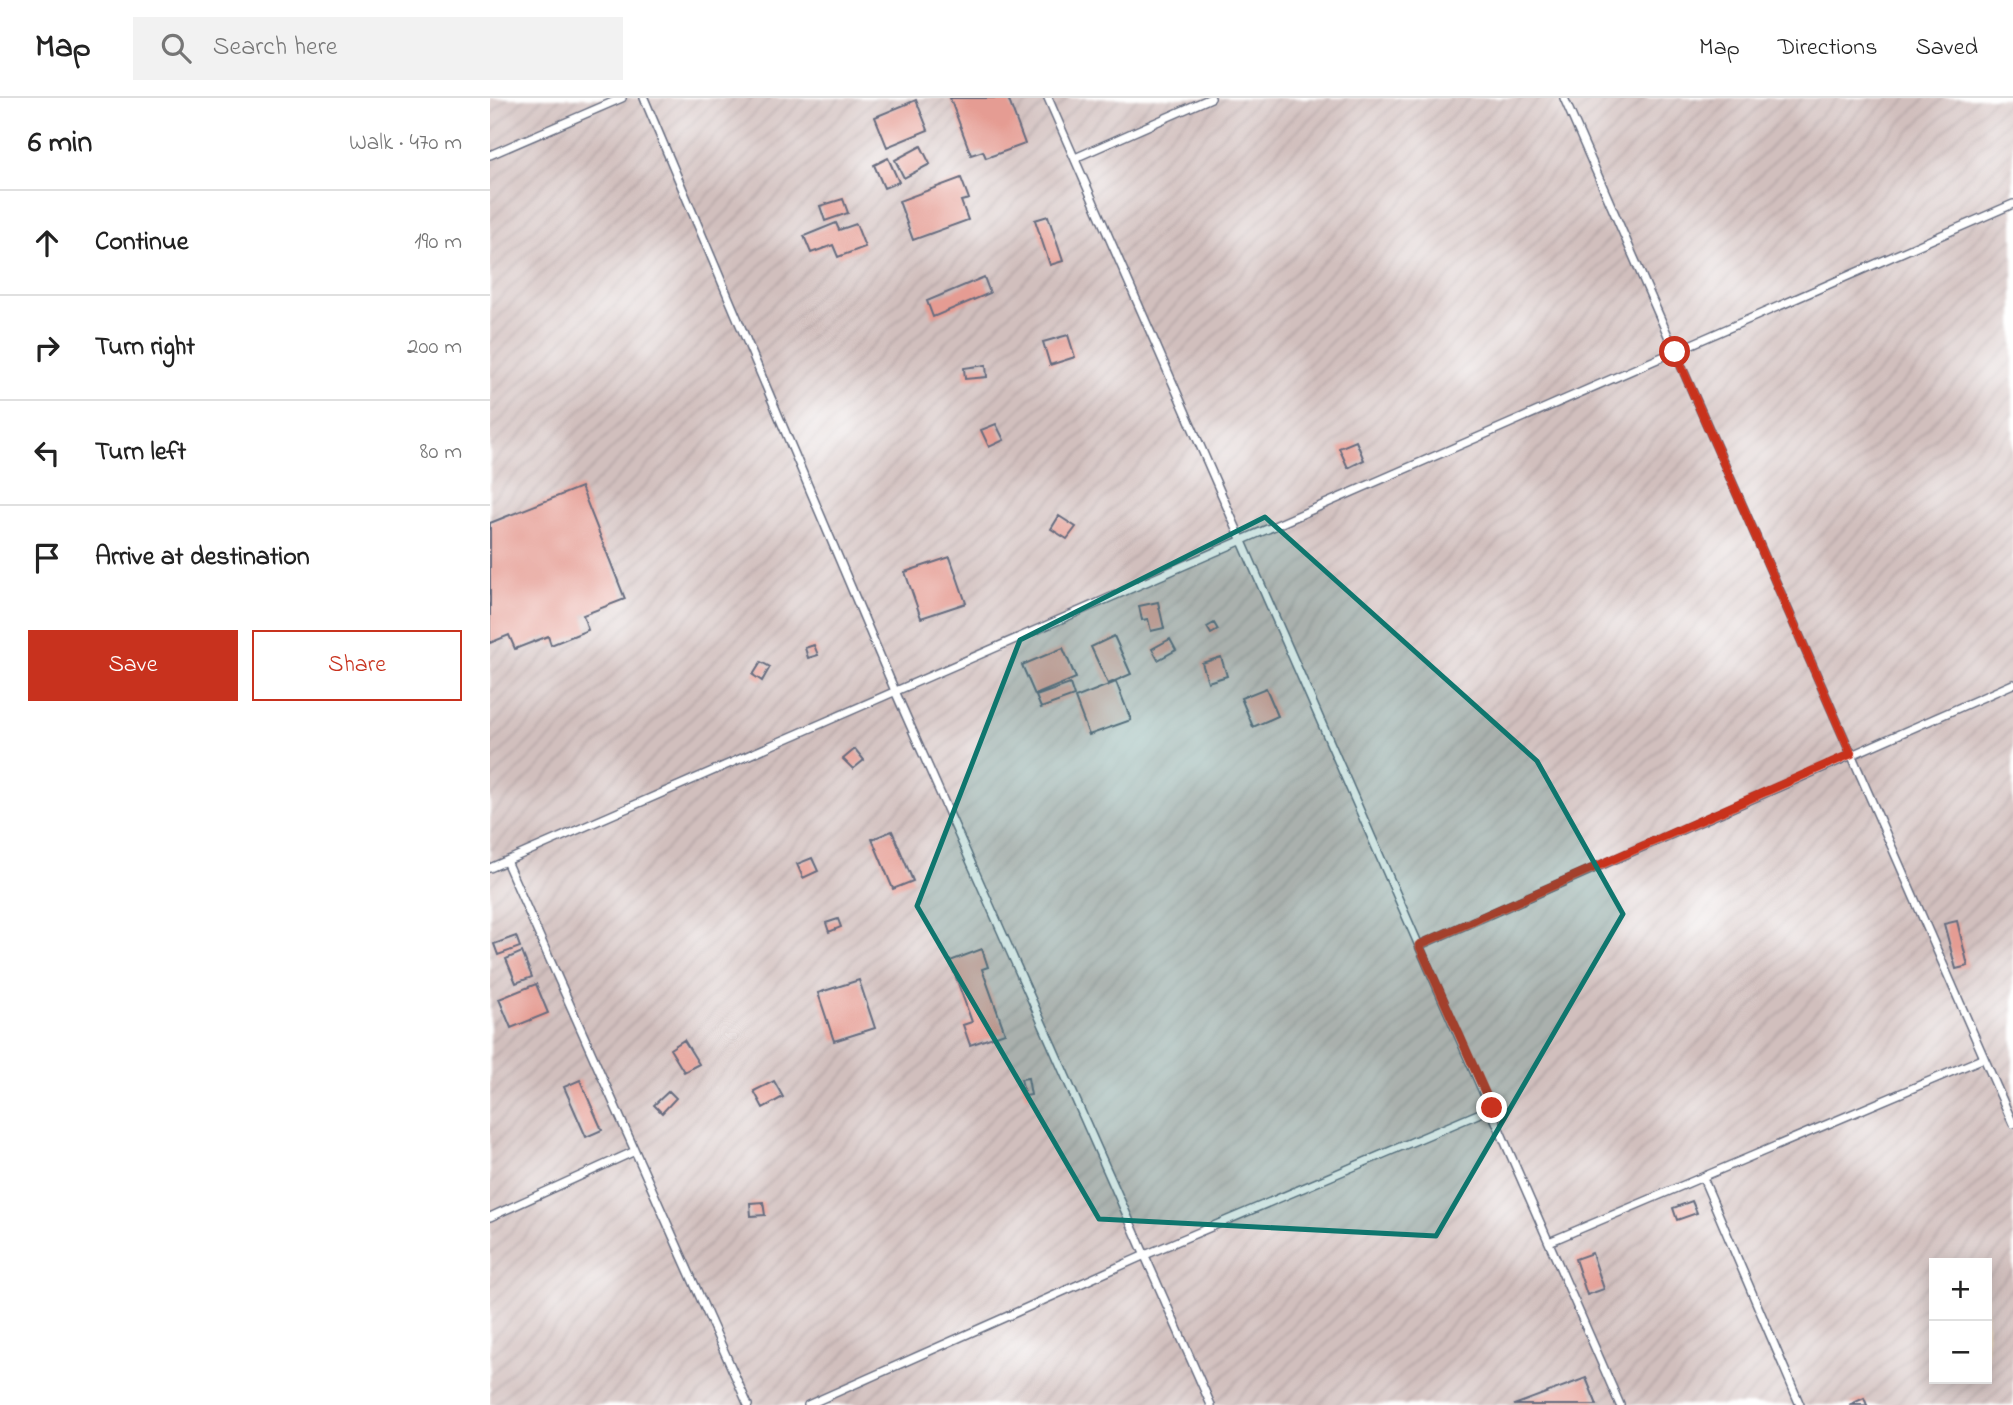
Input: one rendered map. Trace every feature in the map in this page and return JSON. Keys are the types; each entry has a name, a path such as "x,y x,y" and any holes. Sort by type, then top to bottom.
{"lane":[{"path":"490,155 622,98"},
{"path":"644,98 895,691 1211,1405"},
{"path":"1048,98 1620,1405"},
{"path":"1075,159 1211,98"},
{"path":"1564,98 2013,1125"},
{"path":"490,868 2013,204"},
{"path":"1419,945 2013,684"},
{"path":"506,861 748,1405"},
{"path":"1549,1242 1984,1058"},
{"path":"808,1405 1145,1255 1492,1108"},
{"path":"490,1217 635,1151"},
{"path":"1703,1178 1800,1405"}],"highlighted area":[{"path":"1265,517 1537,761 1623,914 1436,1236 1099,1219 917,906 1020,640"}],"shaded area":[{"path":"490,98 2013,98 2013,1405 490,1405"}],"building":[{"path":"950,98 1008,98 1025,144 986,158 983,151 971,155"},
{"path":"916,100 928,130 887,147 875,117"},
{"path":"921,146 930,164 904,178 895,160"},
{"path":"888,158 899,182 884,188 874,165"},
{"path":"961,178 969,199 961,201 968,220 913,240 899,201"},
{"path":"843,199 848,213 825,221 820,206"},
{"path":"1048,216 1063,261 1050,265 1035,220"},
{"path":"836,223 839,230 856,224 865,247 838,257 833,245 811,253 804,236"},
{"path":"984,277 990,293 933,317 927,301"},
{"path":"1068,335 1075,357 1050,365 1043,342"},
{"path":"986,365 987,377 965,379 964,368"},
{"path":"996,424 1004,440 989,447 981,430"},
{"path":"1356,441 1364,460 1348,468 1339,448"},
{"path":"581,487 625,599 583,615 588,630 551,645 548,636 515,649 509,635 490,643 490,523"},
{"path":"1059,516 1076,527 1067,539 1051,529"},
{"path":"950,557 966,603 921,618 905,572"},
{"path":"1158,602 1164,628 1151,631 1148,619 1142,620 1139,606"},
{"path":"1214,623 1218,630 1211,634 1207,627"},
{"path":"1114,636 1131,674 1108,684 1091,647"},
{"path":"1170,639 1176,650 1158,660 1152,649"},
{"path":"814,645 818,655 808,658 805,648"},
{"path":"1063,648 1076,678 1035,695 1022,665"},
{"path":"1221,657 1227,676 1208,682 1202,663"},
{"path":"761,662 770,667 762,681 753,675"},
{"path":"1116,682 1131,720 1089,735 1075,698"},
{"path":"1070,684 1074,696 1041,708 1036,696"},
{"path":"1266,688 1278,716 1253,727 1241,698"},
{"path":"855,749 864,760 853,769 843,759"},
{"path":"892,831 913,881 893,889 872,839"},
{"path":"812,858 818,871 803,878 797,864"},
{"path":"838,919 841,927 829,932 826,923"},
{"path":"1957,921 1968,966 1956,969 1944,924"},
{"path":"516,936 520,947 498,955 494,944"},
{"path":"982,949 988,967 982,969 1005,1033 970,1045 963,1025 972,1022 950,961"},
{"path":"522,952 532,977 516,983 506,959"},
{"path":"859,980 875,1028 834,1041 818,993"},
{"path":"536,984 548,1013 511,1028 499,999"},
{"path":"684,1040 699,1064 684,1072 670,1049"},
{"path":"1028,1078 1031,1095 1025,1096 1021,1079"},
{"path":"580,1080 602,1130 586,1137 564,1087"},
{"path":"774,1081 783,1097 763,1108 754,1091"},
{"path":"669,1091 676,1098 662,1113 654,1105"},
{"path":"1692,1201 1697,1213 1677,1220 1673,1208"},
{"path":"763,1202 765,1215 751,1216 750,1203"},
{"path":"1592,1253 1604,1289 1587,1295 1575,1259"},
{"path":"1586,1378 1597,1405 1514,1405"},
{"path":"1864,1398 1867,1405 1849,1405"}],"route":[{"path":"1492,1108 1419,945 1851,754 1675,352"}]}
